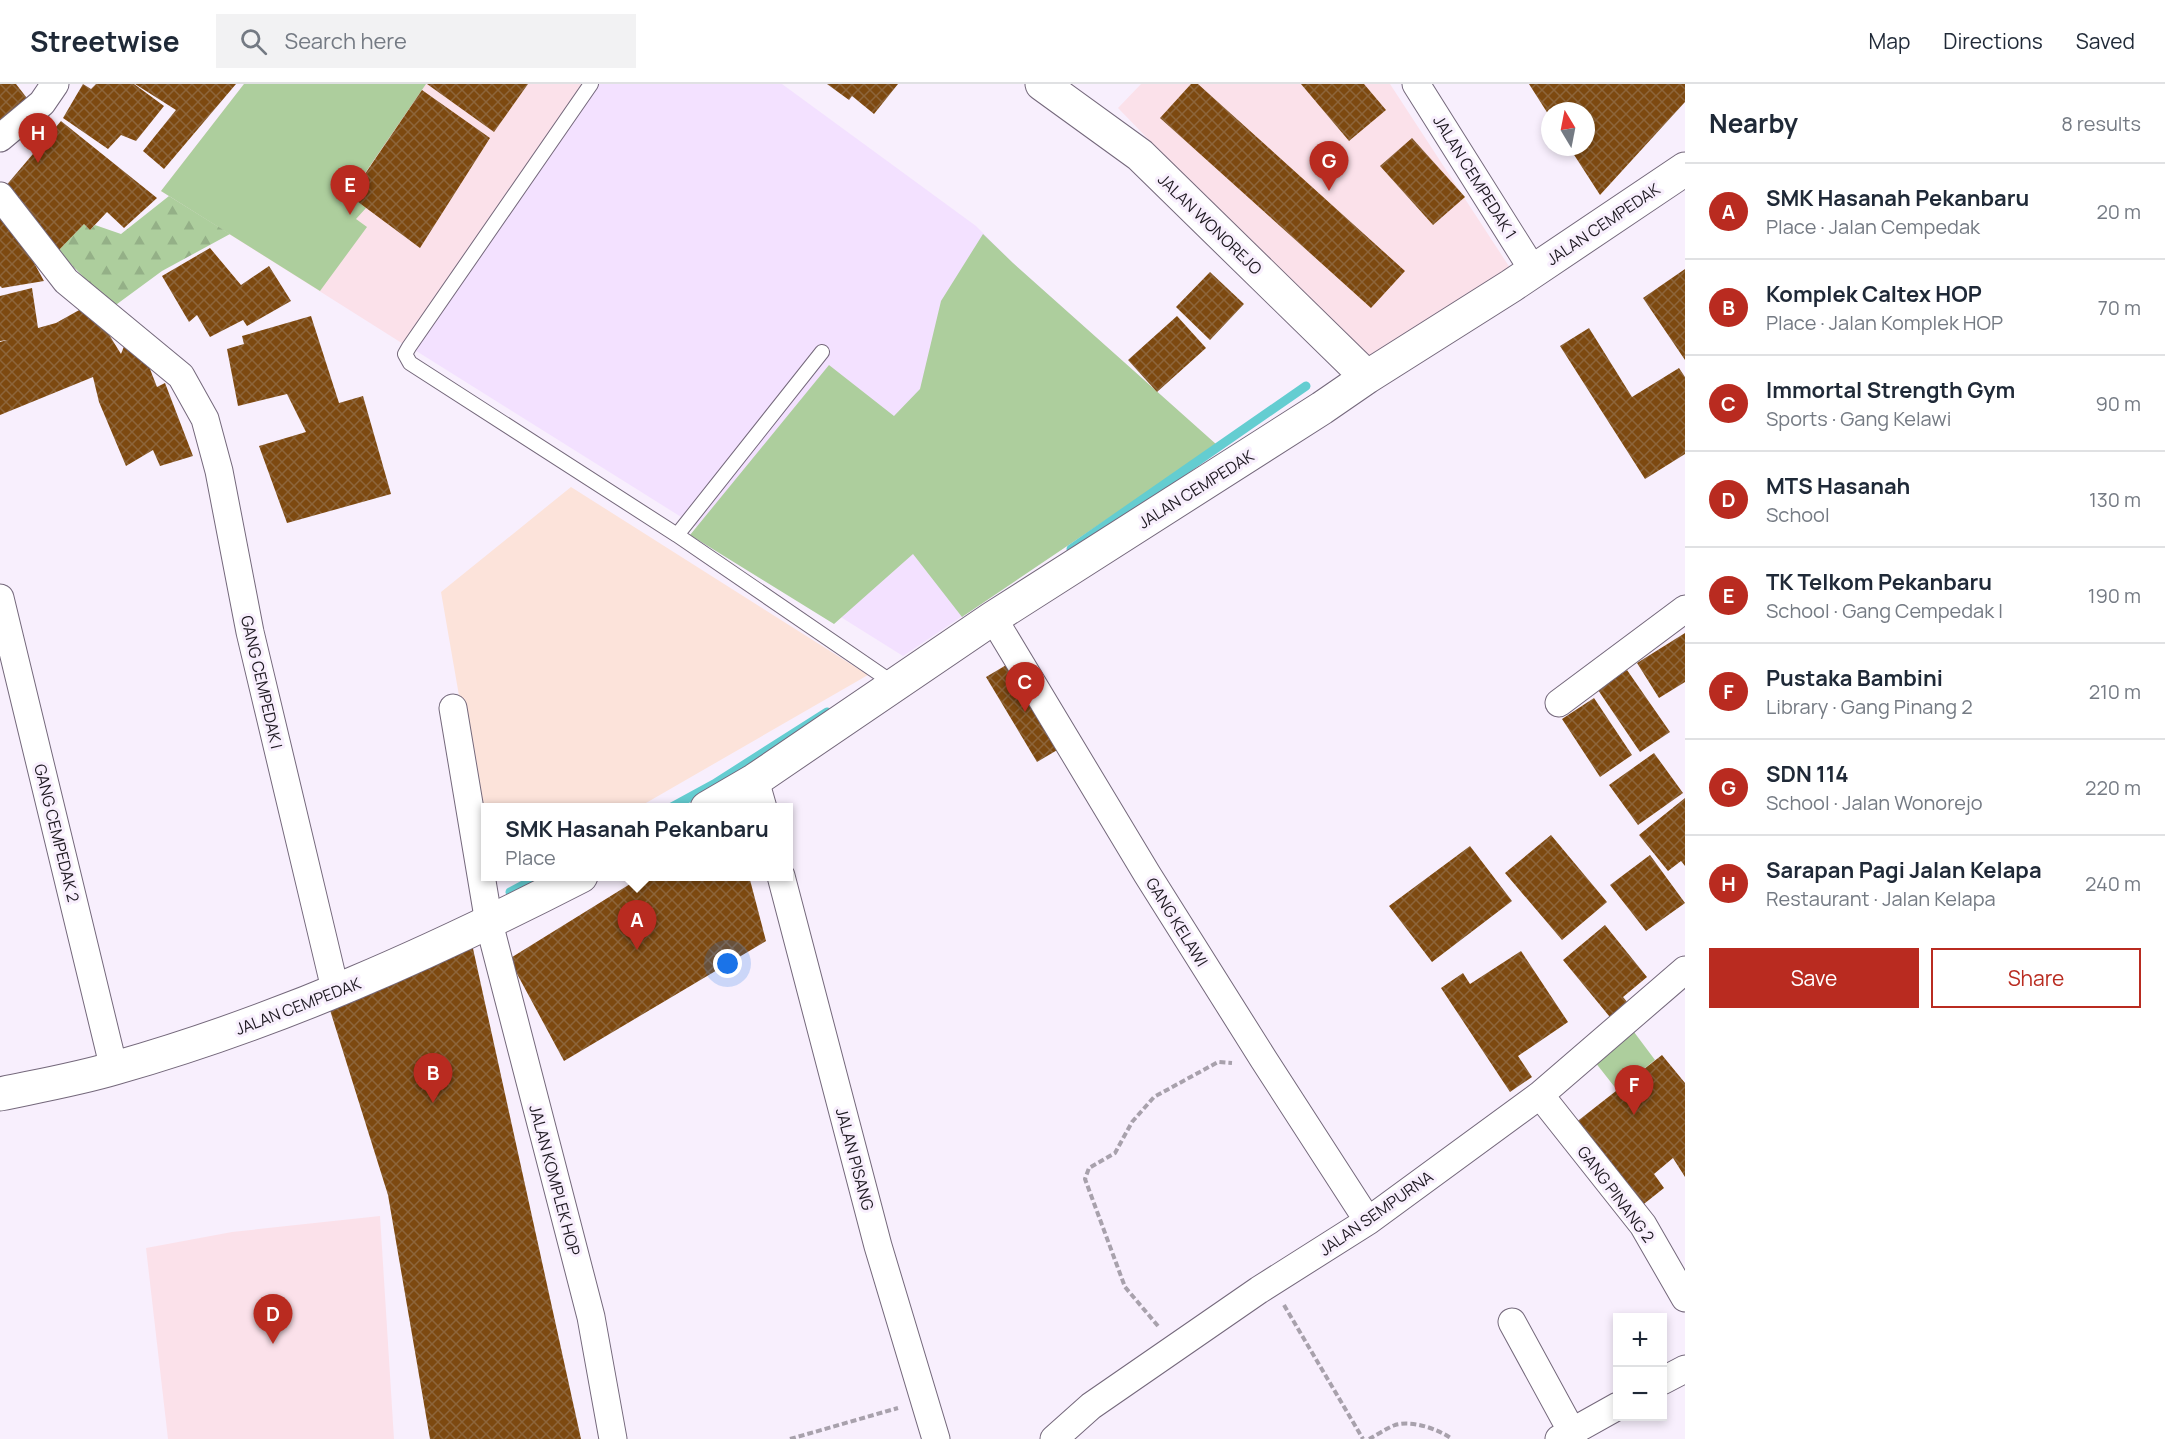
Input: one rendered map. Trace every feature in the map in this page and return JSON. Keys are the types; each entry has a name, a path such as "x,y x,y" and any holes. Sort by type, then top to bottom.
{"street":[{"path":"0,138 42,103 55,84"},
{"name":"JALAN WONOREJO","path":"1042,84 1140,155 1367,377"},
{"name":"JALAN CEMPEDAK 1","path":"1416,84 1533,270"},
{"name":"JALAN CEMPEDAK","path":"722,803 759,794 896,686 993,618 1312,415 1685,169"},
{"name":"GANG CEMPEDAK I","path":"0,196 66,281 181,376 205,419 219,471 250,632 336,993"},
{"name":"GANG CEMPEDAK 2","path":"0,598 8,671 114,1069"},
{"path":"1559,702 1685,609"},
{"name":"GANG KELAWI","path":"993,618 1147,874 1368,1221"},
{"name":"JALAN KOMPLEK HOP","path":"453,708 481,875"},
{"name":"JALAN KOMPLEK HOP","path":"482,881 489,923 591,1317 614,1439"},
{"name":"JALAN CEMPEDAK","path":"0,1095 114,1069 232,1032 336,993 489,923 570,881"},
{"name":"JALAN PISANG","path":"782,881 878,1246 936,1439"},
{"name":"JALAN SEMPURNA","path":"1054,1439 1091,1406 1271,1282 1368,1221 1540,1095 1685,970"},
{"name":"GANG PINANG 2","path":"1540,1095 1642,1225 1685,1298"},
{"path":"1512,1322 1565,1435 1613,1408"},
{"path":"1667,1378 1685,1369"}],"lane":[{"path":"591,84 404,355 410,363 678,536 896,686"},
{"path":"678,536 822,352"}],"path":[{"path":"1176,1347 1125,1287 1085,1179 1089,1168 1114,1153 1132,1122 1154,1097 1218,1062 1247,1064 1264,1060"},
{"path":"1271,1282 1363,1439"},
{"path":"790,1439 924,1400"},
{"path":"1369,1439 1395,1425 1413,1424 1452,1439"}],"shaded area":[{"path":"244,84 782,84 976,226 1013,263 1217,445 903,656 161,191"},
{"path":"244,84 591,84 408,347 161,191"},
{"path":"1141,84 1390,84 1514,274 1368,366 1118,108"},
{"path":"571,487 868,675 646,803 481,803 481,817 441,592"},
{"path":"380,1216 394,1439 168,1439 146,1248 232,1232"}],"green space":[{"path":"244,84 426,84 350,195 366,208 356,219 367,227 320,291 161,191"},
{"path":"169,196 230,234 162,271 113,307 58,251 84,224 90,230 95,225 121,234"},
{"path":"983,234 1217,445 962,617 913,554 834,624 690,535 829,365 894,416 920,389 941,301"},
{"path":"1634,1032 1655,1060 1617,1090 1595,1062"}],"building":[{"path":"0,84 16,84 30,102 0,126"},
{"path":"83,84 91,89 96,84 134,84 164,106 136,141 121,135 108,149 63,118"},
{"path":"135,84 236,84 164,169 143,151 176,110"},
{"path":"427,84 528,84 494,132"},
{"path":"827,84 898,84 874,114 852,96 849,100"},
{"path":"1191,84 1198,84 1405,271 1371,308 1160,118"},
{"path":"1301,84 1364,84 1386,110 1349,141"},
{"path":"1529,84 1685,84 1685,102 1600,195 1575,156 1595,156 1595,102 1541,103"},
{"path":"422,90 490,138 420,248 350,196"},
{"path":"61,121 157,198 124,228 107,212 90,230 84,224 58,251 4,188"},
{"path":"1412,138 1465,197 1433,225 1380,166"},
{"path":"0,215 22,241 44,281 2,288 0,286"},
{"path":"210,248 241,285 269,266 291,301 247,326 243,320 210,337 197,315 189,322 162,276"},
{"path":"1685,269 1685,360 1643,298"},
{"path":"1210,272 1244,304 1210,340 1176,307"},
{"path":"32,288 38,328 56,323 90,304 121,354 128,336 148,364 157,387 165,383 193,456 160,466 153,450 126,466 99,402 93,377 0,415 0,342 7,340 0,341 0,296"},
{"path":"311,316 339,403 363,396 391,494 287,523 259,446 306,432 287,394 238,406 227,349 244,344 242,336"},
{"path":"1177,316 1206,348 1157,392 1128,360"},
{"path":"1589,328 1632,397 1679,368 1685,377 1685,454 1645,479 1560,346"},
{"path":"1685,633 1685,682 1659,698 1637,663"},
{"path":"1013,661 1064,746 1037,762 986,677"},
{"path":"1627,670 1670,732 1640,752 1598,690"},
{"path":"1594,698 1632,755 1600,777 1562,719"},
{"path":"1654,753 1683,793 1638,825 1609,785"},
{"path":"1685,798 1685,866 1681,861 1668,871 1639,835"},
{"path":"1551,835 1607,902 1562,940 1505,873"},
{"path":"1470,846 1512,901 1432,962 1389,906"},
{"path":"1650,855 1685,903 1646,931 1610,885"},
{"path":"635,881 750,881 766,941 564,1061 509,959"},
{"path":"1605,925 1647,977 1623,997 1632,1008 1614,1022 1563,960"},
{"path":"472,944 581,1439 430,1439 388,1195 330,1010"},
{"path":"1521,951 1568,1022 1518,1056 1532,1077 1510,1092 1441,988 1463,973 1470,984"},
{"path":"1662,1055 1685,1083 1685,1177 1673,1158 1654,1174 1664,1188 1635,1211 1570,1127"}],"waterway":[{"path":"1071,549 1306,386"},
{"path":"679,803 714,784 827,712"},
{"path":"510,892 531,881"}],"place":[{"name":"Sarapan Pagi Jalan Kelapa","path":"38,163"},
{"name":"SDN 114","path":"1329,191"},
{"name":"TK Telkom Pekanbaru","path":"350,215"},
{"name":"Immortal Strength Gym","path":"1025,712"},
{"name":"SMK Hasanah Pekanbaru","path":"637,950"},
{"name":"Komplek Caltex HOP","path":"433,1103"},
{"name":"Pustaka Bambini","path":"1634,1115"},
{"name":"MTS Hasanah","path":"273,1344"}]}
